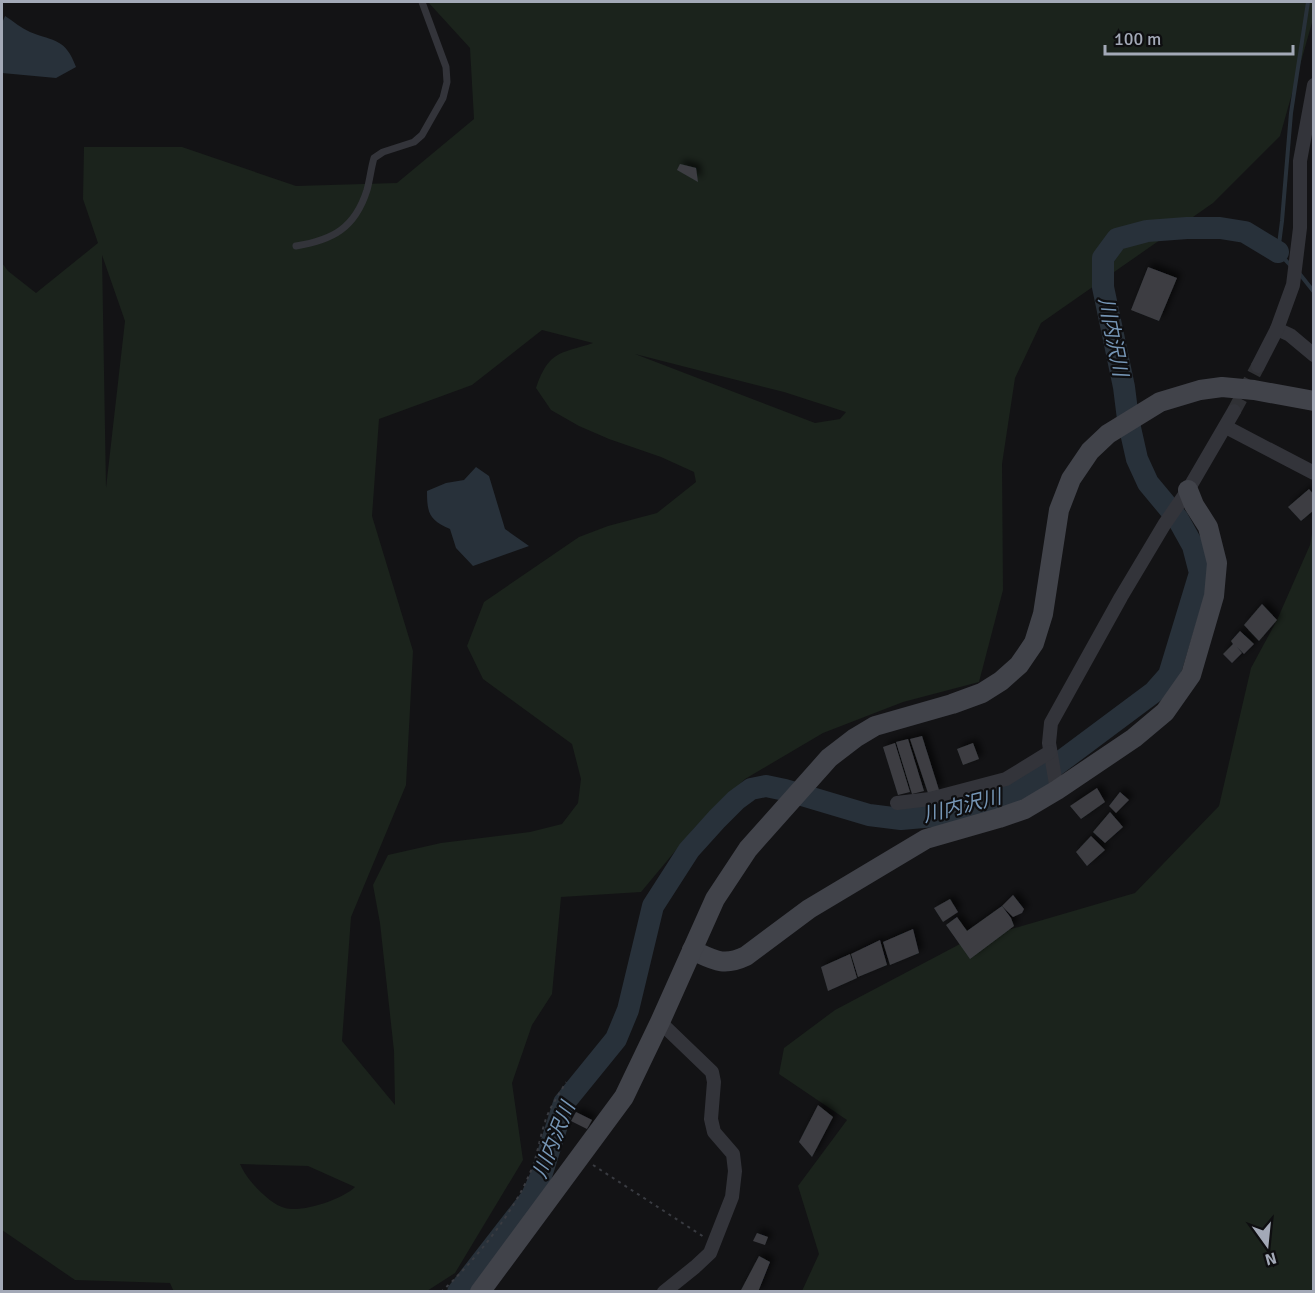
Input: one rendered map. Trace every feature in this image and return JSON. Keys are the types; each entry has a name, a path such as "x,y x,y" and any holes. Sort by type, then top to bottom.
{"street":[{"path":"1258,366 1277,329 1293,285 1300,228 1300,161 1314,85"},
{"path":"1277,329 1290,335 1314,355"},
{"path":"480,1292 624,1097 715,900 748,849 830,758 855,738 876,726 982,693 1001,681 1018,665 1034,643 1043,614 1059,510 1071,479 1090,451 1115,430 1148,409 1176,396 1222,387 1254,390 1314,401"},
{"path":"1056,786 1048,743 1051,723 1164,525 1184,497 1234,411"},
{"path":"1226,427 1314,473"},
{"path":"692,950 722,963 736,961 746,956 809,909 926,839 1025,809 1056,786 1134,738 1165,712 1187,682 1194,666 1214,596 1217,563 1209,533 1194,505 1184,497"},
{"path":"897,803 930,799 1006,779 1050,754"},
{"path":"660,1022 712,1072 714,1082 711,1119 714,1132 733,1154 735,1171 732,1197 710,1253 664,1292"}],"lane":[{"path":"296,246 330,238 344,229 357,213 367,189 374,158 383,152 414,142 422,135 443,98 447,81 446,67 422,2"}],"path":[{"path":"441,1292 490,1240 512,1205 529,1176 546,1120 566,1082"},
{"path":"580,1156 714,1243"}],"shaded area":[{"path":"428,2 1313,2 1313,19 1280,136 1213,203 1041,323 1015,378 1002,464 1003,590 979,682 903,702 823,733 745,779 696,826 641,892 561,897 552,994 532,1025 512,1083 523,1160 455,1273 427,1291 174,1292 170,1283 75,1280 2,1230 2,263 8,271 36,293 98,243 83,199 84,147 182,147 296,186 397,183 474,119 470,48","holes":["102,255 125,321 106,488","542,330 593,343 557,355 546,366 536,388 551,410 579,426 694,472 696,482 657,513 608,526 579,537 484,602 467,646 483,679 572,744 581,779 578,803 562,824 530,832 441,843 388,855 373,885 380,923 394,1051 395,1105 342,1041 351,917 406,785 413,651 372,516 379,419 472,385","635,354 784,392 846,412 840,419 815,423","240,1164 308,1166 355,1187 322,1204 301,1209 285,1208 265,1196"]},
{"path":"5,16 27,30 58,42 68,51 76,67 56,78 2,73 2,23"},
{"path":"476,467 489,476 505,529 529,546 473,566 456,548 450,529 433,519 429,510 427,491 446,483 464,480"},
{"path":"1313,528 1313,1291 802,1291 819,1254 798,1186 847,1120 779,1074 784,1048 835,1010 960,944 1135,893 1219,806 1251,668 1277,620 1310,545"}],"building":[{"path":"680,164 696,168 698,182 677,170"},
{"path":"1148,267 1177,278 1159,321 1131,310"},
{"path":"1309,489 1314,495 1314,510 1301,521 1288,507"},
{"path":"1262,604 1277,620 1259,641 1244,625"},
{"path":"1240,631 1254,644 1244,654 1237,647 1242,653 1232,663 1223,654 1233,644 1231,641"},
{"path":"922,736 939,790 928,793 910,739"},
{"path":"908,739 924,791 912,794 896,742"},
{"path":"895,743 910,792 898,795 883,747"},
{"path":"973,743 979,759 963,765 957,749"},
{"path":"1097,788 1105,802 1081,819 1070,806"},
{"path":"1120,792 1129,800 1116,813 1109,806"},
{"path":"1110,812 1123,827 1105,843 1093,832"},
{"path":"1091,836 1105,850 1087,866 1076,852"},
{"path":"1013,895 1024,909 1022,913 1013,917 1002,906"},
{"path":"950,899 958,912 943,922 934,908"},
{"path":"1002,906 1014,926 970,959 946,925 957,917 967,931"},
{"path":"913,929 919,953 890,965 883,942"},
{"path":"880,940 887,965 858,977 851,954"},
{"path":"850,954 857,978 828,991 821,967"},
{"path":"818,1105 833,1117 812,1157 799,1142"},
{"path":"576,1112 592,1120 587,1129 571,1121"},
{"path":"757,1233 768,1237 765,1245 753,1241"},
{"path":"759,1256 770,1262 758,1292 740,1292"}],"waterway":[{"path":"1291,266 1278,252 1291,113 1308,2"},
{"name":"川内沢川","path":"458,1292 531,1198 541,1176 564,1103 616,1039 628,1010 653,906 689,850 736,800 751,789 766,786 869,815 901,819 935,816 999,799 1036,780 1154,692 1169,675 1200,573 1193,546 1178,519 1148,483 1137,459 1103,287 1103,258 1117,239 1147,231 1187,228 1220,228 1245,232 1278,252"},
{"path":"1299,273 1314,292"}],"tunnel":[{"path":"1234,411 1258,366"}]}
